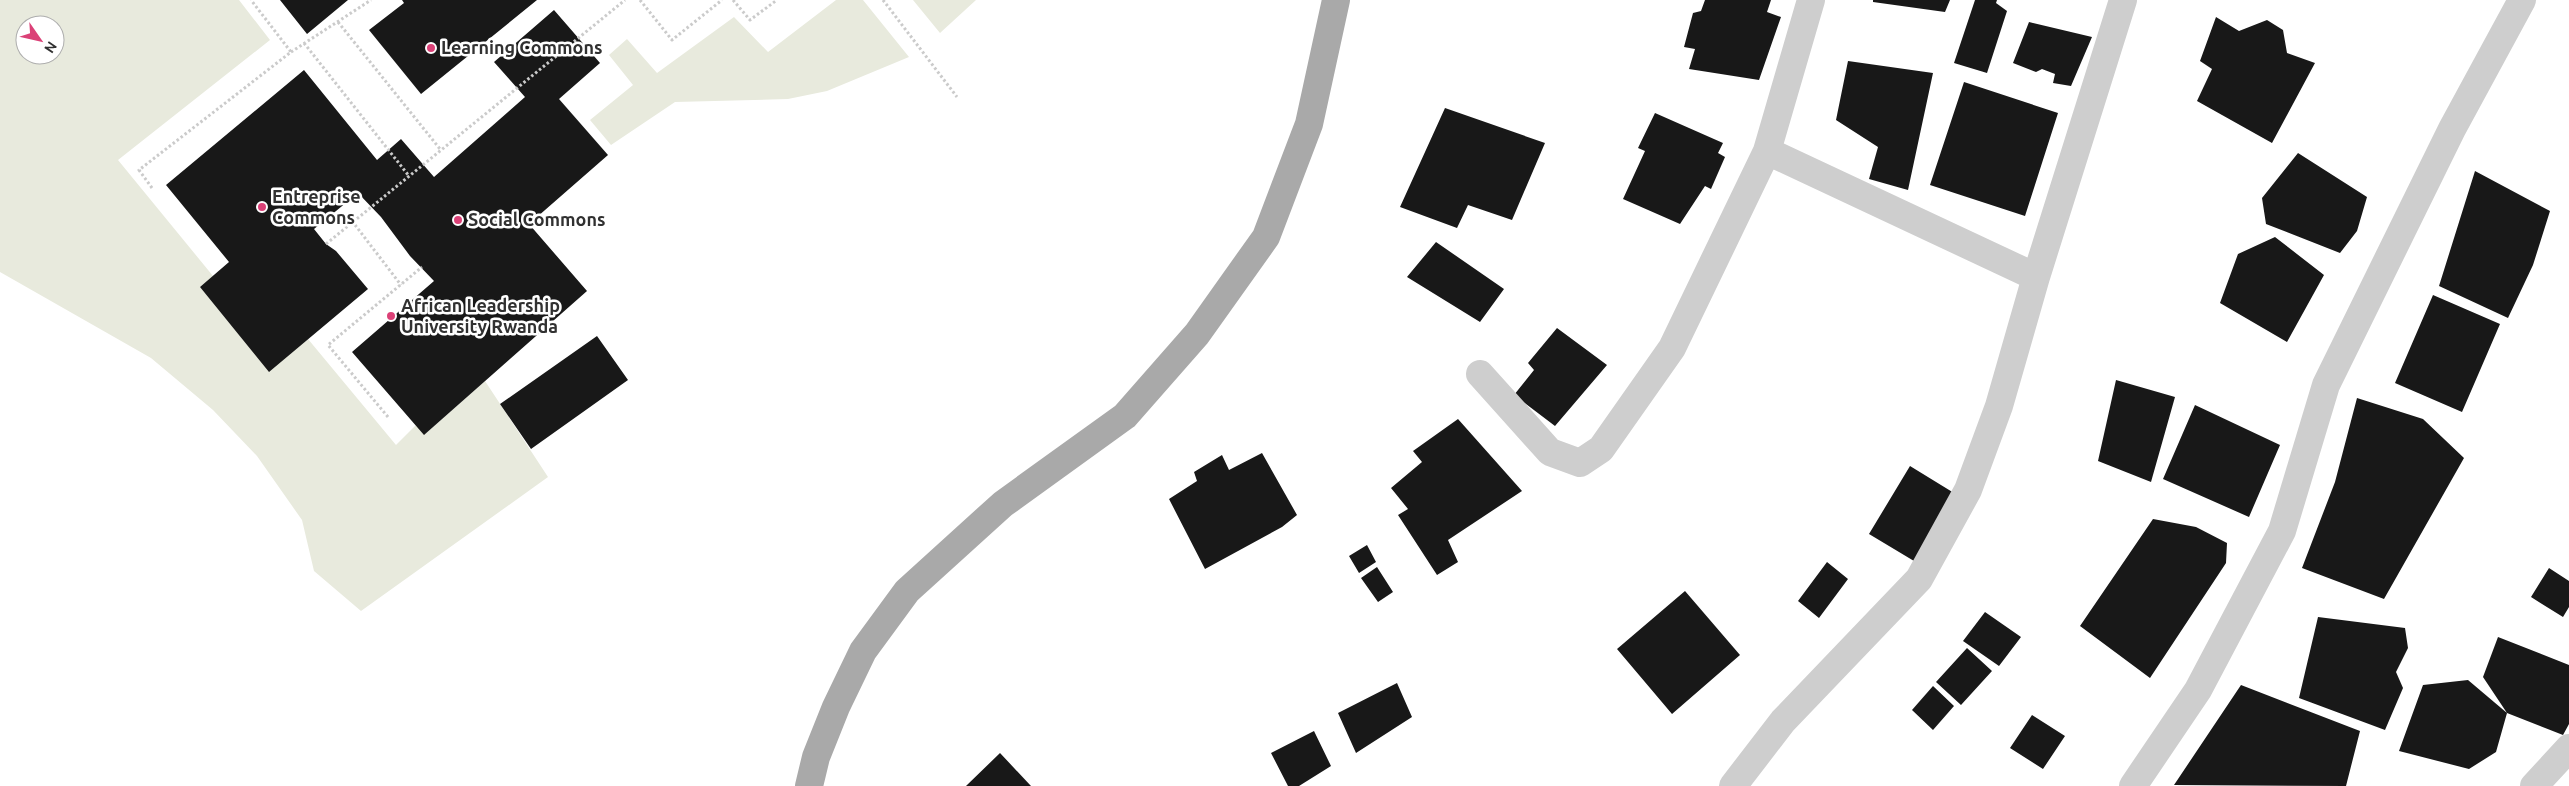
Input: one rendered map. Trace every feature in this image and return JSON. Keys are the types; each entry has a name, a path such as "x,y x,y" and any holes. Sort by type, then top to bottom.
{"main road":[{"path":"809,786 816,756 863,651 907,592 1003,504 1125,416 1197,334 1266,237 1309,124 1336,0"}],"street":[{"path":"1480,374 1550,452 1580,463 1601,449 1672,348 1767,151 1811,0"},
{"path":"1733,786 1783,721 1918,579 1968,490 1999,406 2036,277 2123,0"},
{"path":"2134,786 2198,690 2282,531 2326,385 2452,129 2522,0"},
{"path":"1767,151 2036,277"},
{"path":"2534,786 2569,748"}],"path":[{"path":"251,0 291,52"},
{"path":"152,188 139,170 291,52 371,0"},
{"path":"326,244 352,220 409,176 625,0"},
{"path":"640,0 672,40 722,0"},
{"path":"733,0 750,20 777,0"},
{"path":"883,0 957,97"},
{"path":"338,22 440,149"},
{"path":"304,43 409,176"},
{"path":"352,220 401,284"},
{"path":"388,416 328,345 422,267"}],"shaded area":[{"path":"0,0 239,0 270,40 118,160 213,276 200,287 269,371 308,339 396,445 416,425 425,434 485,381 548,477 361,611 314,571 302,520 257,456 213,410 151,358 0,272"},
{"path":"836,0 863,0 909,57 827,91 788,99 675,102 611,145 590,120 633,85 609,55 627,39 657,73 734,17 768,52"},
{"path":"913,0 976,0 940,33"}],"building":[{"path":"280,0 348,0 307,34"},
{"name":"Learning Commons","path":"402,0 537,0 421,94 369,30 404,3"},
{"path":"1705,0 1771,0 1767,12 1781,17 1759,80 1689,69 1695,49 1684,47 1693,13 1701,11"},
{"path":"1873,0 1950,0 1945,12 1873,2"},
{"path":"1975,0 1997,0 1996,3 2007,11 1987,73 1954,63"},
{"path":"554,10 600,63 559,99 608,155 529,224 587,291 424,435 352,352 434,281 410,256 381,217 358,193 314,229 326,244 336,251 368,289 269,372 200,287 229,262 166,185 304,70 377,160 401,139 434,177 525,97 494,62"},
{"path":"2216,17 2239,31 2267,20 2283,30 2287,53 2315,63 2272,143 2197,101 2212,69 2200,61"},
{"path":"2029,22 2092,37 2071,86 2053,83 2055,74 2042,69 2036,72 2013,63"},
{"path":"1848,61 1933,73 1908,190 1869,179 1878,147 1836,120"},
{"path":"1964,82 2058,113 2025,216 1930,185"},
{"path":"1445,108 1545,143 1512,220 1468,205 1457,228 1400,207"},
{"path":"1655,113 1723,143 1718,153 1725,157 1711,189 1705,186 1680,224 1623,199 1645,151 1638,148"},
{"path":"2298,153 2367,197 2357,231 2340,253 2266,224 2262,198"},
{"path":"2475,171 2550,211 2533,265 2508,318 2439,286"},
{"path":"2275,237 2324,275 2287,342 2220,303 2238,254"},
{"path":"1436,242 1504,289 1480,322 1407,277"},
{"path":"2433,295 2500,324 2462,412 2395,383"},
{"path":"1557,328 1607,365 1555,426 1514,395 1534,370 1528,363"},
{"path":"597,336 628,380 531,449 500,404"},
{"path":"2116,380 2175,397 2151,482 2098,461"},
{"path":"2357,398 2423,419 2464,458 2384,599 2302,568 2335,482"},
{"path":"2195,405 2280,445 2249,517 2163,479"},
{"path":"1458,419 1522,491 1448,540 1458,562 1437,575 1398,515 1408,509 1391,488 1422,462 1413,451"},
{"path":"1262,453 1297,515 1282,527 1205,569 1169,499 1197,481 1194,472 1222,455 1229,470"},
{"path":"1910,466 1954,493 1914,561 1869,534"},
{"path":"2153,519 2196,527 2227,543 2226,563 2150,678 2080,626"},
{"path":"1367,545 1376,562 1359,573 1349,556"},
{"path":"1827,562 1848,579 1819,618 1798,601"},
{"path":"1377,567 1393,592 1378,602 1361,578"},
{"path":"2549,568 2569,581 2569,607 2563,617 2531,597"},
{"path":"1685,591 1740,655 1672,714 1617,649"},
{"path":"1985,612 2021,637 1999,666 1963,641"},
{"path":"2318,617 2405,628 2408,648 2396,672 2403,688 2385,730 2299,698"},
{"path":"2498,637 2569,665 2569,724 2563,735 2507,713 2483,677"},
{"path":"1967,648 1992,671 1961,705 1936,682"},
{"path":"2468,680 2507,713 2496,752 2469,769 2399,751 2423,685"},
{"path":"1397,683 1412,717 1356,753 1338,713"},
{"path":"2241,685 2360,731 2346,786 2174,785"},
{"path":"1933,686 1954,706 1933,730 1912,710"},
{"path":"2032,715 2065,736 2043,769 2010,748"},
{"path":"1314,731 1331,766 1299,786 1288,786 1271,753"},
{"path":"1000,753 1031,786 966,786"}],"place":[{"name":"Learning Commons","path":"431,48"},
{"name":"Entreprise Commons","path":"262,207"},
{"name":"Social Commons","path":"458,220"},
{"name":"African Leadership University Rwanda","path":"391,316"}]}
